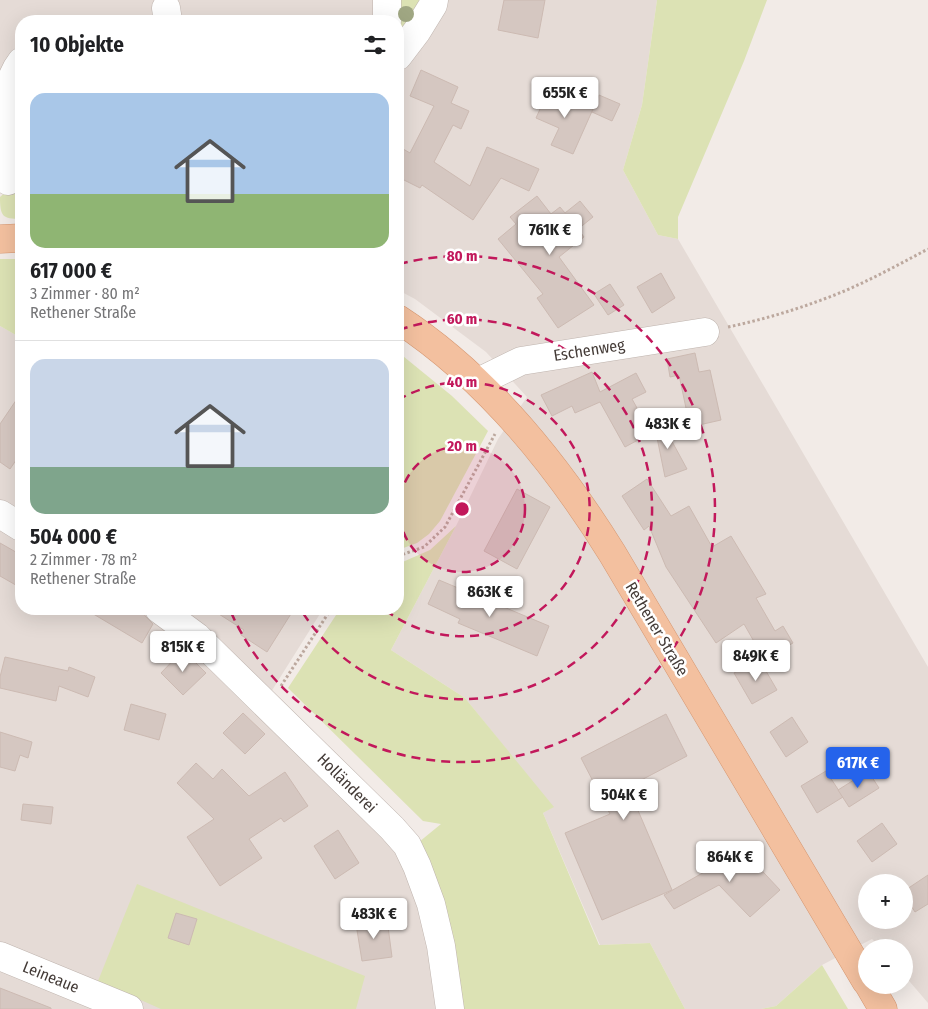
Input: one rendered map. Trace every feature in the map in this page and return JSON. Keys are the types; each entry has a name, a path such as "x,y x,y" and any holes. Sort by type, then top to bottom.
{"main road":[{"path":"0,239 15,238"},
{"name":"Rethener Straße","path":"404,322 433,343 478,382 540,450 590,517 858,968"},
{"path":"874,994 883,1009"}],"street":[{"path":"387,0 387,15"},
{"path":"404,48 434,5 434,0"},
{"path":"10,181 4,152 3,114 8,81 15,68"},
{"name":"Eschenweg","path":"478,382 521,361 705,332"},
{"path":"0,514 15,523"},
{"name":"Holländerei","path":"166,615 197,637 392,828 407,845 431,904 441,946 450,1009"},
{"name":"Leineaue","path":"0,956 129,1009"}],"path":[{"path":"705,332 771,318 825,299 928,249"},
{"path":"404,554 424,547 445,527 496,432 502,438"},
{"path":"268,706 327,615"}],"shaded area":[{"path":"0,0 657,0 642,105 623,170 658,235 678,239 928,667 928,1003 913,986 913,939 858,939 858,946 822,965 776,1006 761,1009 685,1009 650,943 600,945 543,813 553,807 465,698 391,650 456,526 498,439 527,397 486,352 415,299 404,293 404,15 15,15 15,162 0,166"},
{"path":"0,326 15,335 15,615 319,615 261,708 406,863 431,937 439,1009 0,1009"}],"green space":[{"path":"397,0 422,0 407,32 404,31 404,15 398,15"},
{"path":"657,0 767,0 744,61 678,217 678,239 658,235 623,170 642,105"},
{"path":"15,186 15,218 3,215 1,208 0,197 11,187"},
{"path":"0,259 15,259 15,335 0,326"},
{"path":"404,357 452,396 488,431 440,521 429,534 417,543 404,548"},
{"path":"456,526 391,650 465,698 554,807 543,813 599,945 650,943 685,1009 463,1009 419,842 441,824 423,821 288,688 336,615 404,615 404,561 430,550"},
{"path":"137,884 365,976 356,1009 161,1009 98,981"},
{"path":"822,965 848,1009 761,1009 776,1006"}],"building":[{"path":"504,0 545,0 538,38 498,30"},
{"path":"421,70 458,87 451,103 469,111 461,129 453,125 434,162 470,186 487,147 539,169 529,191 501,178 473,220 422,185 420,188 404,180 404,150 410,153 434,106 410,96"},
{"path":"549,89 593,109 573,154 551,145 559,128 536,118"},
{"path":"599,95 620,104 612,121 592,112"},
{"path":"537,196 551,214 560,207 565,213 580,201 593,217 578,229 584,237 559,257 594,305 558,328 537,298 543,294 498,239 516,224 510,217"},
{"path":"661,273 675,298 652,313 637,287"},
{"path":"610,284 624,305 608,315 594,294"},
{"path":"695,353 699,372 710,370 721,420 690,427 679,375 670,377 667,359"},
{"path":"592,372 600,392 636,373 646,392 632,399 651,433 625,447 600,402 575,413 572,406 552,416 541,395"},
{"path":"15,402 15,462 10,469 0,462 0,424"},
{"path":"656,412 687,469 665,477 652,413"},
{"path":"647,479 671,516 689,506 712,547 731,536 766,594 756,598 775,631 783,626 793,643 764,659 744,624 716,643 666,567 649,526 644,530 622,496"},
{"path":"517,489 550,507 517,569 484,551"},
{"path":"0,543 15,552 15,585 0,576"},
{"path":"439,580 549,626 537,656 458,623 460,619 428,604"},
{"path":"95,615 145,615 153,624 142,643"},
{"path":"220,615 290,615 267,652 241,635 244,630"},
{"path":"183,650 206,673 183,695 161,673"},
{"path":"5,657 68,671 69,667 95,677 88,697 59,686 56,701 0,688 0,677"},
{"path":"759,659 777,690 752,704 734,673"},
{"path":"131,704 166,714 159,740 124,730"},
{"path":"243,713 265,734 245,754 223,733"},
{"path":"666,714 687,756 628,787 672,890 602,920 565,833 610,814 581,758"},
{"path":"792,717 808,742 786,757 770,732"},
{"path":"0,732 32,742 28,758 20,755 15,771 0,767"},
{"path":"196,763 213,779 222,769 249,796 285,772 308,806 284,822 281,818 249,839 262,858 220,886 187,837 214,819 177,783"},
{"path":"826,771 843,797 817,813 801,786"},
{"path":"868,771 879,788 849,807 838,790"},
{"path":"23,804 53,807 51,824 21,820"},
{"path":"882,823 897,844 872,862 857,841"},
{"path":"338,830 359,863 335,879 314,846"},
{"path":"736,843 780,890 750,917 719,885 674,909 664,895 706,871"},
{"path":"928,875 928,904 915,912 913,909 913,885"},
{"path":"176,913 197,919 189,945 168,938"},
{"path":"387,919 392,957 362,961 356,924"},
{"path":"0,988 51,1008 51,1009 0,1009"}]}
